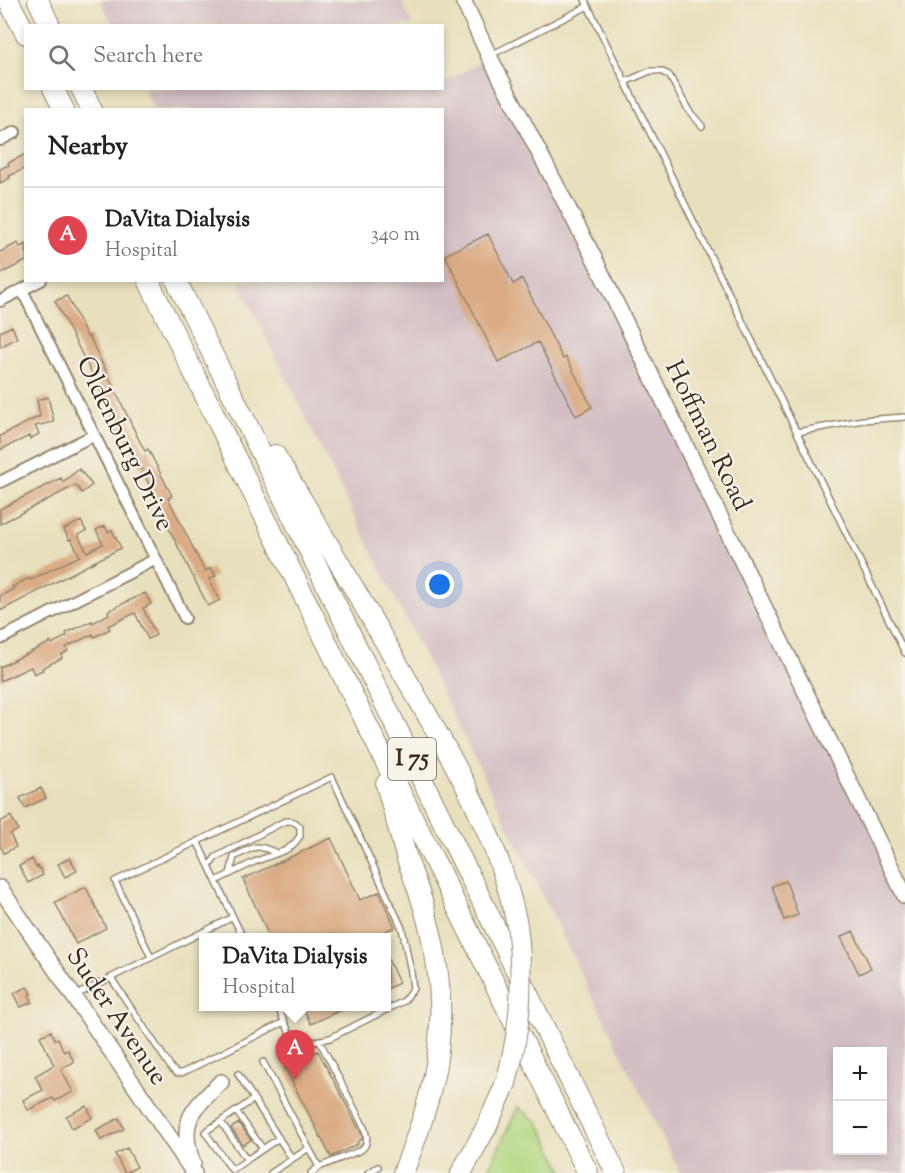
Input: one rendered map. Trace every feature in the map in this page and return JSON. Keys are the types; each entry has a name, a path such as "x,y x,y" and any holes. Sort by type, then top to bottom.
{"highway":[{"path":"9,0 24,30"},
{"path":"38,0 49,24"},
{"path":"54,90 63,108"},
{"path":"82,90 91,108"},
{"name":"I 75","path":"149,282 588,1173"},
{"name":"I 75","path":"177,282 616,1173"},
{"path":"208,345 344,569 447,752 498,858 509,890 517,925 521,962 517,1036 506,1083 487,1126 461,1173"},
{"path":"373,738 407,860 428,923 440,987 436,1066 422,1120 403,1173"}],"street":[{"name":"Hoffman Road","path":"463,0 489,56 595,260 905,896"},
{"path":"0,140 15,132"},
{"path":"0,301 36,282"},
{"name":"Oldenburg Drive","path":"22,290 185,618"},
{"path":"0,482 94,435"},
{"path":"0,639 156,559"},
{"name":"Suder Avenue","path":"2,896 195,1173"},
{"path":"195,1173 186,1138 187,1127 201,1101 221,1082"}],"lane":[{"path":"489,56 587,3 905,653"},
{"path":"625,82 650,71 660,71 669,75 689,111 702,126"},
{"path":"797,432 863,420 905,417"},
{"path":"151,957 115,881 332,777 402,928 413,989 404,1001 391,1008"},
{"path":"209,866 216,857 284,822 296,822 300,827 300,836 294,844 216,881"},
{"path":"197,841 241,933"},
{"path":"230,874 234,857 253,848 259,846 278,853"},
{"path":"200,933 233,917"},
{"path":"73,997 199,934"},
{"path":"111,978 172,1069 177,1073 182,1073 284,1022"},
{"path":"279,1011 296,1046 330,1038 384,1011"},
{"path":"310,1173 361,1150 367,1142 364,1127 319,1040"},
{"path":"263,1062 319,1167"},
{"path":"238,1074 292,1159"},
{"path":"254,1099 205,1132 232,1170 279,1138"},
{"path":"236,1111 263,1149"},
{"path":"220,1122 247,1160"},
{"path":"271,1173 309,1148"},
{"path":"368,1173 378,1167"}],"shaded area":[{"path":"100,0 401,0 413,24 112,24"},
{"path":"489,56 905,896 905,1173 680,1173 238,282 444,282 444,108 154,108 144,90 444,90 444,83"}],"green space":[{"path":"518,1107 539,1123 564,1173 487,1173"}],"building":[{"path":"24,155 24,169 0,183 0,169 9,165 8,163"},
{"path":"488,234 513,284 522,279 563,359 566,357 592,407 576,416 538,342 498,362 445,255"},
{"path":"18,243 20,247 24,245 24,262 0,274 0,252"},
{"path":"67,296 139,440 145,451 148,449 172,496 168,498 201,564 205,571 211,568 216,576 209,579 220,600 208,606 159,509 150,486 55,301"},
{"path":"12,326 17,338 0,347 0,332"},
{"path":"48,397 54,422 35,426 39,434 30,439 29,436 0,450 0,436 40,416 37,400"},
{"path":"79,469 92,485 82,493 76,485 0,524 0,509 61,478 63,482"},
{"path":"81,521 86,531 78,535 87,552 103,544 96,530 105,526 108,532 112,530 121,548 0,611 0,596 14,589 12,587 80,556 64,529"},
{"path":"145,593 151,604 143,608 156,635 148,639 135,613 108,626 110,629 94,637 93,634 66,647 68,651 61,655 62,658 42,668 43,670 34,674 31,667 0,681 0,667 51,642 52,644 67,636 66,633 92,621 93,623 109,614 108,611"},
{"path":"41,788 46,798 25,808 20,798"},
{"path":"11,816 18,830 10,834 16,847 4,853 0,846 0,822"},
{"path":"331,838 360,900 379,892 395,927 381,933 268,933 243,879"},
{"path":"70,858 77,871 65,877 58,864"},
{"path":"32,859 43,875 28,883 19,866"},
{"path":"786,881 798,915 784,920 772,886"},
{"path":"86,887 106,928 76,944 55,902"},
{"path":"853,931 871,968 859,974 841,937"},
{"path":"391,966 399,983 391,987"},
{"path":"27,987 32,1002 21,1007 14,993"},
{"path":"304,1011 338,1011 311,1024"},
{"path":"51,1031 55,1040 58,1038 64,1052 68,1050 74,1062 61,1069 73,1092 55,1101 53,1098 28,1110 23,1100 43,1090 35,1076 54,1065 40,1036"},
{"path":"318,1051 362,1137 357,1142 358,1144 331,1157 285,1068"},
{"path":"87,1106 92,1118 72,1128 66,1116"},
{"path":"119,1118 124,1129 101,1140 96,1130"},
{"path":"239,1123 251,1140 243,1145 231,1128"},
{"path":"127,1148 137,1167 125,1173 115,1154"}],"place":[{"name":"DaVita Dialysis","path":"295,1080"}]}
